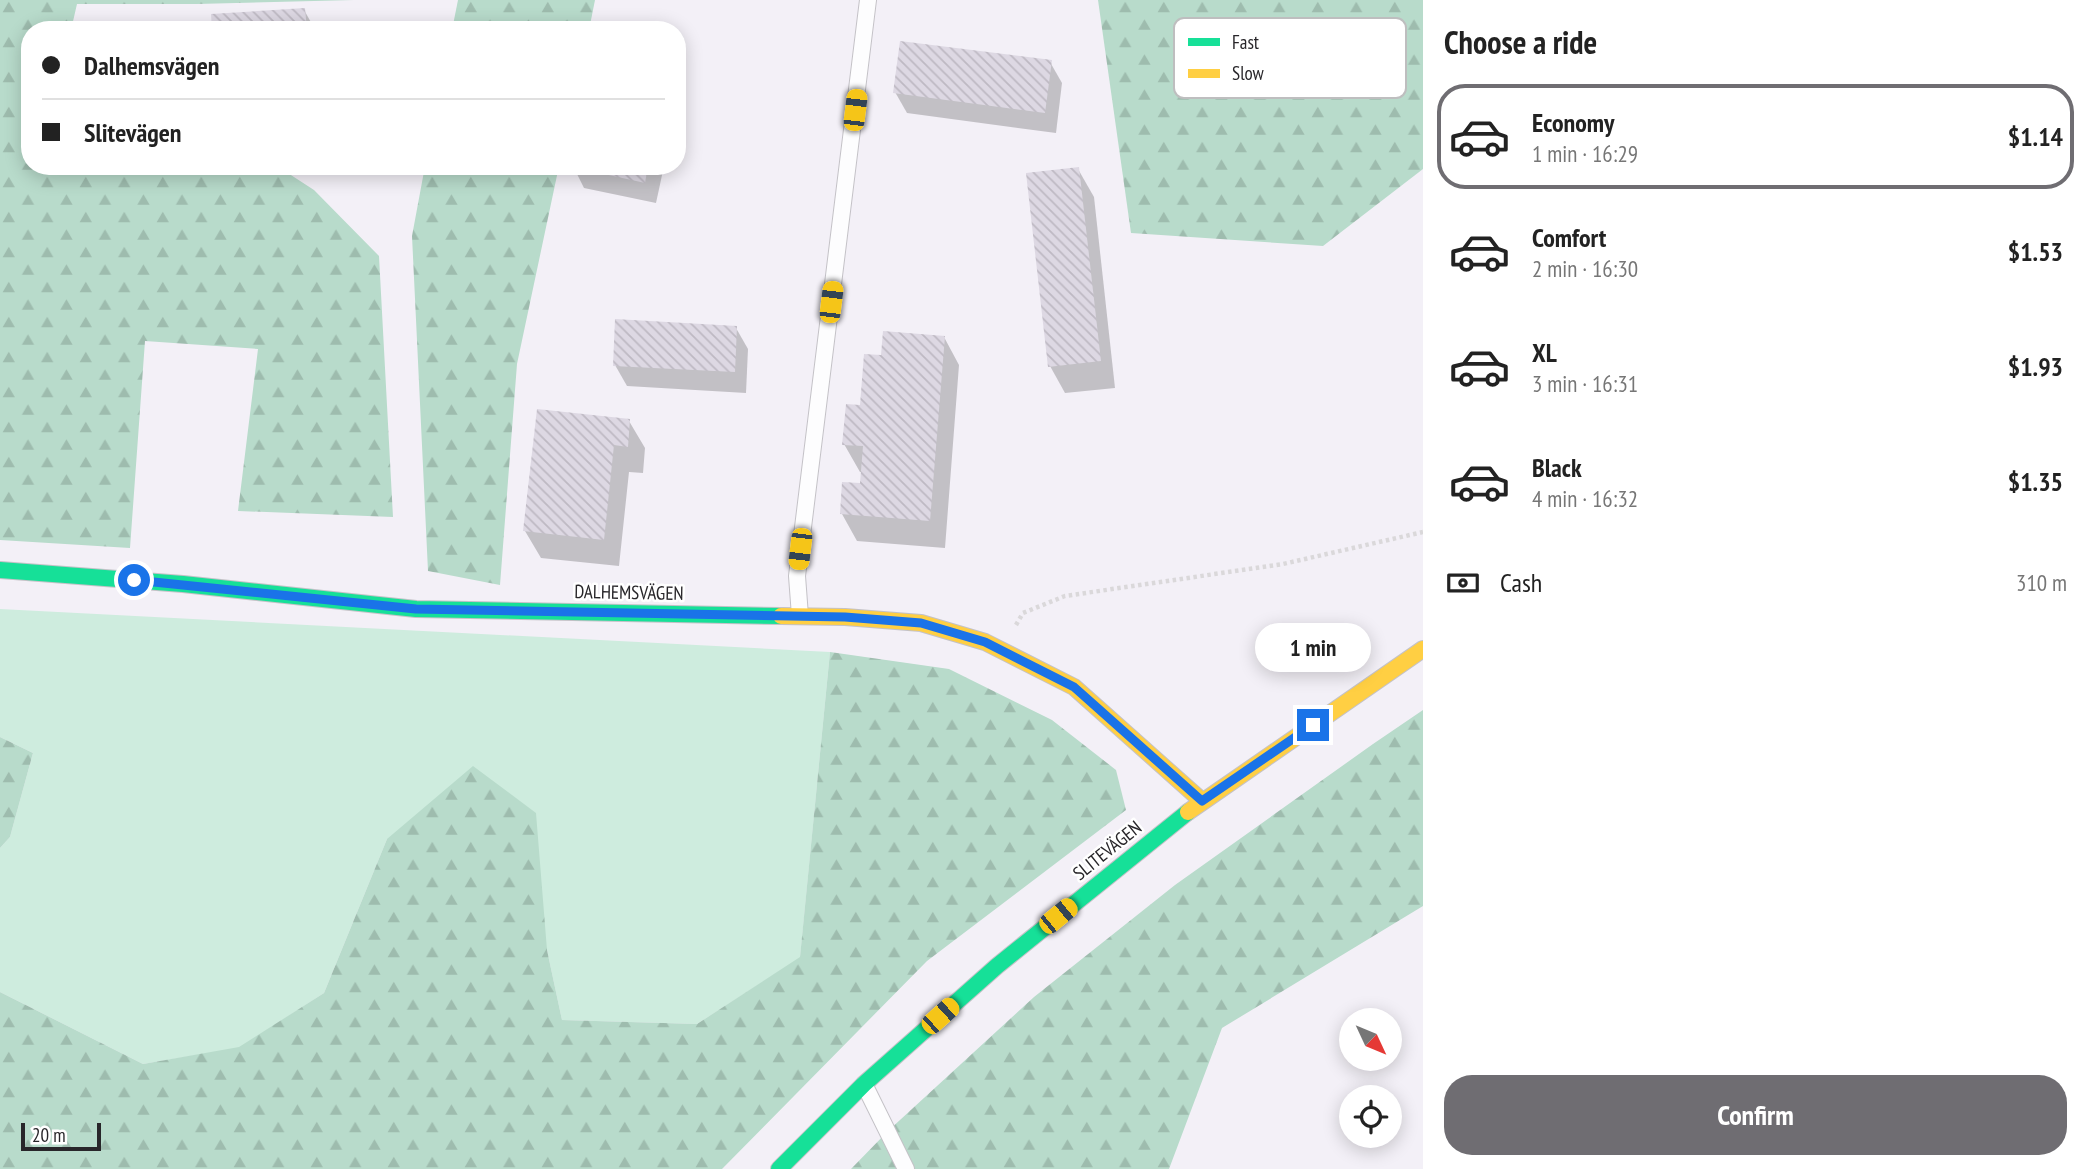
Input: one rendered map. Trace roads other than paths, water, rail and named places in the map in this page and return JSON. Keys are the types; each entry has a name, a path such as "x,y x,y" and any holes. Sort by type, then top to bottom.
{"street":[{"name":"DALHEMSVÄGEN","path":"0,570 183,584 416,609 845,617 921,623 985,642 1074,687 1202,801"},
{"name":"SLITEVÄGEN","path":"779,1169 864,1084 997,966 1202,801 1423,649"}],"lane":[{"path":"800,616 797,576 869,0"},
{"path":"864,1084 906,1169"}]}
